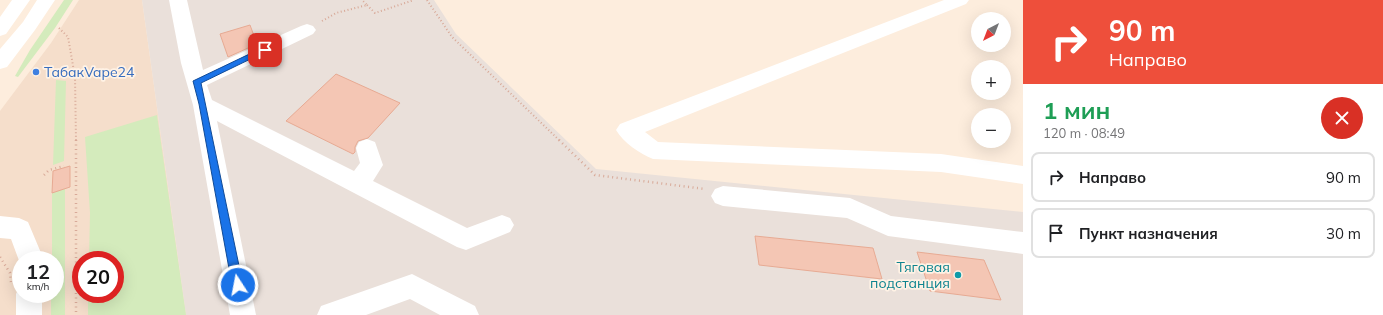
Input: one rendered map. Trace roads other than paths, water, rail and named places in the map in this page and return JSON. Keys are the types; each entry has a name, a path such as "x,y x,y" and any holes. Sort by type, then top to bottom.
{"street":[{"path":"0,30 21,0"},
{"path":"0,62 29,26 46,0"},
{"path":"178,0 203,104 243,315"},
{"path":"960,0 628,130 653,150 941,163 1023,174"},
{"path":"197,81 307,30"},
{"path":"203,104 466,239 502,225"},
{"path":"358,184 372,165 367,148"},
{"path":"723,196 850,208 888,226 1023,242"},
{"path":"0,227 19,229 27,251"},
{"path":"330,315 412,286 466,315"},
{"path":"29,315 30,303"}],"place":[{"name":"ТабакVape24","path":"36,72"},
{"name":"Тяговая подстанция","path":"958,275"}]}
